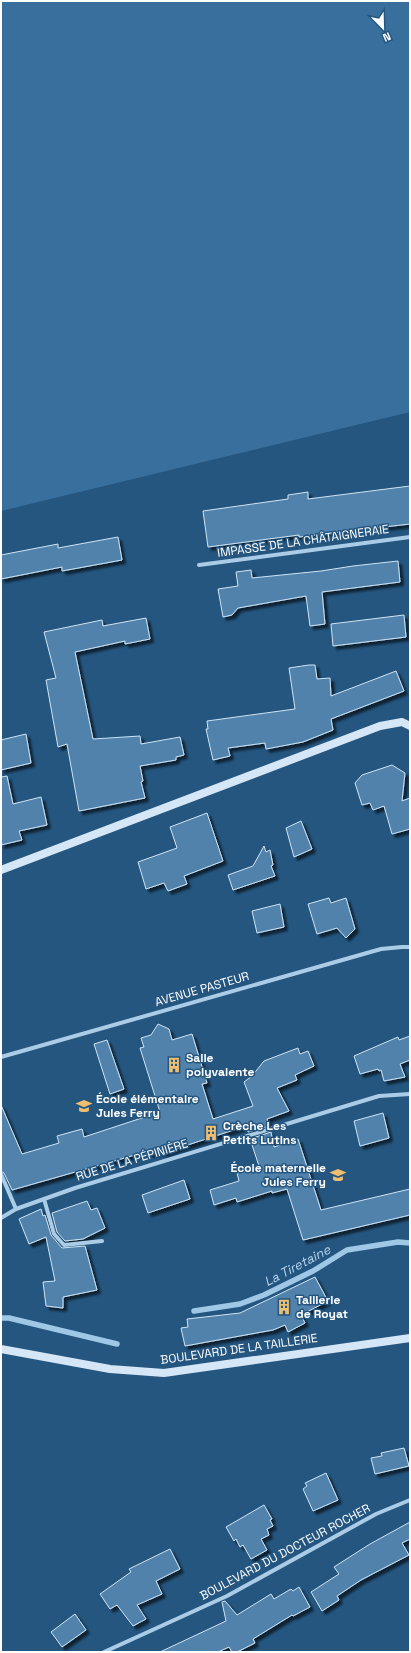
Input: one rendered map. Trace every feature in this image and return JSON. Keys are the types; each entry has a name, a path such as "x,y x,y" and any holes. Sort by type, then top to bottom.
{"main road":[{"path":"1,870 380,726 402,722 410,726"},
{"name":"BOULEVARD DE LA TAILLERIE","path":"1,1349 110,1369 164,1373 410,1338"}],"street":[{"name":"IMPASSE DE LA CHÂTAIGNERAIE","path":"199,566 410,537"},
{"name":"AVENUE PASTEUR","path":"1,1057 381,949 402,947 410,948"},
{"name":"RUE DE LA PÉPINIÈRE","path":"1,1218 16,1209 75,1188 379,1096 410,1094"},
{"path":"1,1174 16,1209"},
{"path":"44,1199 54,1234 64,1245 102,1241"},
{"name":"BOULEVARD DU DOCTEUR ROCHER","path":"104,1652 227,1596 376,1514 410,1500"}],"shaded area":[{"path":"1,1 410,1 410,412 1,511"}],"building":[{"path":"410,486 410,524 299,537 299,535 208,547 203,511 288,499 288,495 308,492 308,499"},
{"path":"118,537 122,560 62,571 62,567 1,579 1,555 58,544 58,548"},
{"path":"398,561 400,582 322,592 325,624 310,626 306,596 238,608 232,615 223,617 218,589 238,586 236,572 251,570 252,578"},
{"path":"404,615 406,637 333,646 331,624"},
{"path":"146,618 150,639 125,644 125,641 75,652 93,739 140,736 141,744 180,737 184,755 176,757 176,760 140,766 143,781 141,782 145,798 79,811 67,744 58,747 46,680 56,678 44,632 102,620 103,626"},
{"path":"315,665 317,679 330,678 331,696 396,671 404,691 331,719 333,730 303,742 266,749 265,743 228,748 230,756 213,760 206,729 208,729 207,721 295,709 289,668"},
{"path":"26,734 31,763 1,770 1,740"},
{"path":"392,765 405,773 402,801 410,798 410,829 392,834 384,806 373,810 370,803 362,805 355,783 362,775"},
{"path":"7,776 13,804 41,797 47,825 19,831 22,840 1,845 1,777"},
{"path":"207,813 223,861 184,876 187,884 168,891 164,883 146,889 138,862 177,848 170,827"},
{"path":"301,821 312,849 294,857 286,828"},
{"path":"264,846 266,852 270,850 273,865 271,866 275,876 233,890 228,875 253,866"},
{"path":"329,898 331,903 346,898 355,929 346,938 337,928 317,934 308,904"},
{"path":"280,904 284,927 257,933 252,911"},
{"path":"158,1024 169,1029 172,1040 192,1034 207,1083 202,1084 213,1119 253,1106 244,1082 252,1076 264,1061 298,1048 300,1054 308,1051 314,1066 295,1075 297,1080 277,1088 289,1111 267,1119 269,1126 248,1132 246,1126 163,1153 162,1151 149,1154 149,1151 12,1190 4,1173 1,1171 1,1105 22,1154 59,1143 57,1136 82,1129 84,1137 160,1112 140,1048 144,1047 141,1038 151,1035"},
{"path":"410,1036 410,1060 400,1064 405,1077 384,1081 381,1070 379,1071 378,1069 360,1074 354,1056 398,1037 399,1040"},
{"path":"107,1040 124,1089 110,1094 94,1044"},
{"path":"383,1113 389,1138 360,1146 354,1121"},
{"path":"271,1132 274,1147 298,1139 321,1210 410,1189 410,1215 303,1240 287,1189 272,1193 272,1191 237,1202 236,1198 214,1205 210,1190 239,1181 237,1173 259,1166 250,1139"},
{"path":"184,1180 190,1199 148,1213 142,1195"},
{"path":"87,1201 91,1210 97,1208 105,1228 83,1239 65,1241 57,1232 52,1213"},
{"path":"41,1209 43,1216 45,1215 51,1235 62,1248 85,1246 97,1290 63,1297 63,1308 46,1306 43,1282 55,1281 46,1237 29,1244 19,1219"},
{"name":"Taillerie de Royat","path":"315,1277 328,1301 301,1315 305,1323 288,1332 285,1325 273,1330 185,1346 181,1328 188,1327 187,1319 240,1313"},
{"path":"404,1448 409,1466 375,1474 371,1458 382,1456 381,1453"},
{"path":"326,1473 338,1500 313,1511 303,1489 307,1486 305,1483"},
{"path":"264,1505 272,1519 270,1520 273,1526 267,1529 269,1535 261,1539 267,1550 251,1559 243,1545 240,1547 236,1539 234,1541 226,1527"},
{"path":"410,1522 410,1539 402,1543 409,1555 361,1580 337,1596 339,1600 322,1611 311,1592 339,1574 334,1567 370,1544"},
{"path":"170,1549 180,1569 156,1581 162,1594 137,1605 146,1619 133,1626 117,1605 110,1609 100,1594 131,1572 129,1569"},
{"path":"299,1587 310,1607 293,1616 292,1615 253,1639 255,1643 237,1652 232,1652 229,1647 218,1652 160,1652 226,1621 222,1602 225,1601 237,1615 271,1594 274,1599 291,1589 293,1591"},
{"path":"75,1614 86,1630 62,1647 51,1632"}],"waterway":[{"name":"La Tiretaine","path":"194,1311 240,1304 264,1295 313,1271 347,1250 398,1242 410,1243"},
{"name":"La Tiretaine","path":"1,1318 9,1318 117,1344"}],"place":[{"name":"Salle polyvalente","path":"174,1065"},
{"name":"École élémentaire Jules Ferry","path":"84,1106"},
{"name":"Crèche Les Petits Lutins","path":"211,1133"},
{"name":"École maternelle Jules Ferry","path":"338,1175"},
{"name":"Taillerie de Royat","path":"284,1307"}]}
